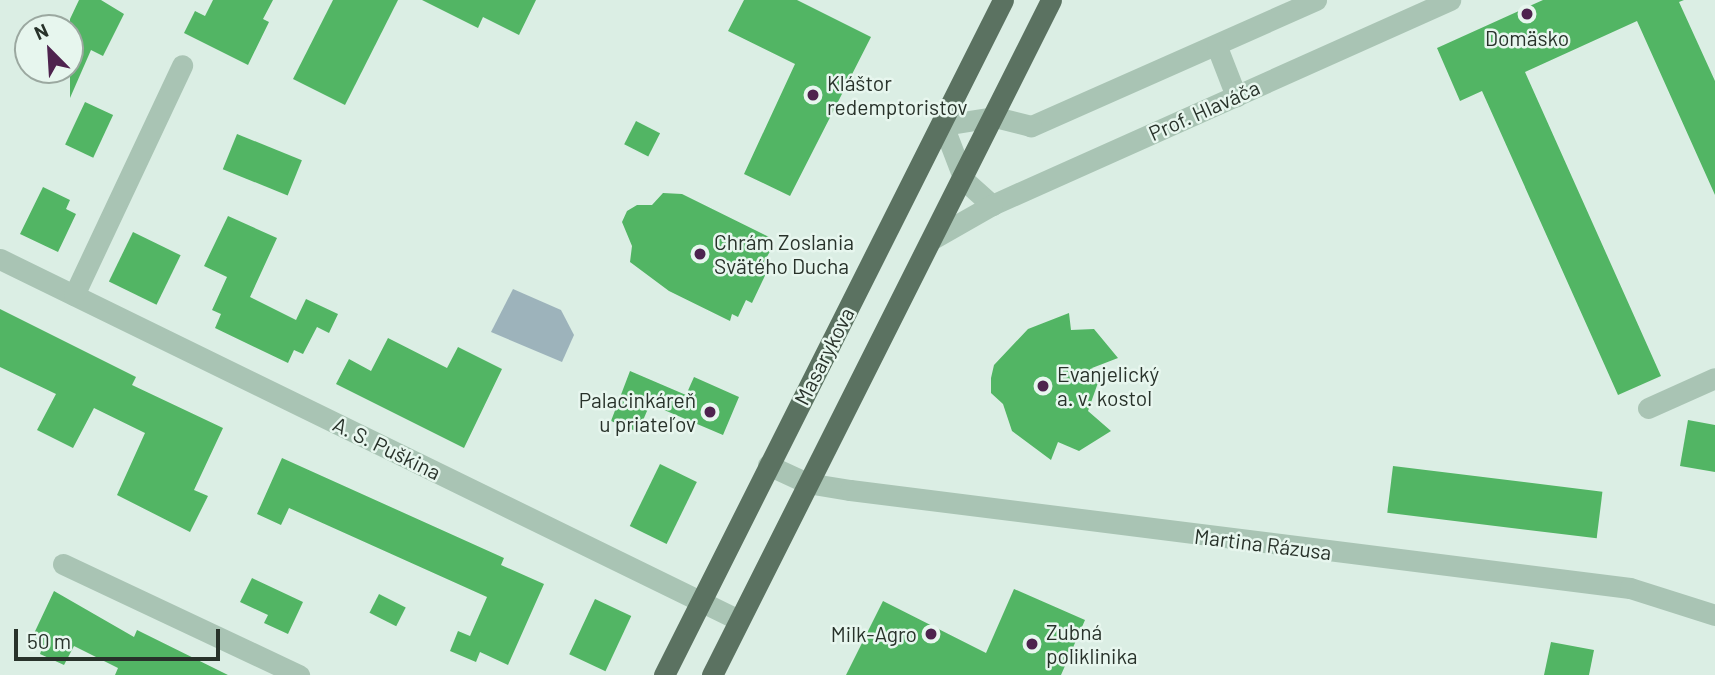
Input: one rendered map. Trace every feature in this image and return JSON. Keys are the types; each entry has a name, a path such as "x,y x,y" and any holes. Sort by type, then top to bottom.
{"main road":[{"name":"Masarykova","path":"664,675 768,465 943,125 1003,0"},
{"name":"Masarykova","path":"712,675 807,483 964,180 1051,0"}],"street":[{"path":"992,205 964,180 943,125 995,117 1015,126 1031,126 1217,47 1316,0"},
{"name":"Prof. Hlaváča","path":"934,238 992,205 1450,0"},
{"path":"1217,47 1236,96"},
{"path":"74,295 182,65"},
{"name":"A. S. Puškina","path":"0,259 739,620"},
{"path":"1648,408 1715,378"},
{"name":"Martina Rázusa","path":"768,465 807,483 1630,588 1715,615"},
{"path":"63,564 299,675"}],"shaded area":[{"path":"513,289 561,310 574,335 562,362 491,332"}],"building":[{"path":"79,0 101,0 124,14 103,56 91,50 84,66 84,14 72,14"},
{"path":"213,0 273,0 263,19 269,22 248,65 184,33 195,11 205,16"},
{"path":"333,0 398,0 345,105 293,79"},
{"path":"422,0 536,0 519,35 483,17 478,28"},
{"name":"Kláštor redemptoristov","path":"744,0 797,0 871,37 790,196 744,174 795,64 728,31"},
{"path":"1543,0 1684,0 1679,2 1715,81 1715,195 1637,21 1525,72 1661,376 1618,395 1482,91 1460,101 1437,48"},
{"path":"70,84 76,84 70,98"},
{"path":"85,102 113,115 93,158 65,145"},
{"path":"636,121 660,133 648,156 624,144"},
{"path":"237,134 302,160 288,195 223,169"},
{"path":"43,187 70,200 66,209 76,214 58,252 20,234"},
{"name":"Chrám Zoslania Svätého Ducha","path":"663,193 682,194 771,238 768,243 773,246 764,262 770,265 752,303 746,300 738,317 732,314 730,321 669,291 630,262 632,246 622,222 627,211 637,205 652,205"},
{"path":"228,216 277,238 250,297 296,320 306,299 338,314 329,333 317,327 303,354 294,350 288,363 215,328 221,314 212,310 227,277 204,266"},
{"path":"133,232 181,255 157,305 109,281"},
{"path":"0,309 136,377 132,385 223,428 194,490 208,496 190,532 117,495 145,433 94,408 73,448 37,430 56,394 0,367"},
{"name":"Evanjelický a. v. kostol","path":"1069,313 1071,330 1094,329 1118,358 1092,368 1100,377 1088,411 1111,431 1079,451 1058,442 1051,460 1012,431 1003,404 991,393 991,378 994,365 1028,329"},
{"path":"388,338 447,368 458,347 502,369 464,448 336,384 349,359 371,371"},
{"path":"630,371 686,395 694,377 739,397 723,435 650,404 638,432 611,421"},
{"path":"1688,420 1715,425 1715,472 1680,466"},
{"path":"282,458 504,558 501,565 544,584 508,665 480,652 476,662 450,651 458,631 470,636 487,597 289,508 281,525 257,514"},
{"path":"660,464 697,482 667,544 630,526"},
{"path":"1393,466 1602,492 1597,538 1387,513"},
{"path":"252,578 303,602 288,634 264,623 268,615 240,602"},
{"path":"1014,589 1085,620 1061,675 846,675 883,601 986,653"},
{"path":"54,591 134,637 137,630 228,675 115,675 118,668 74,646 64,665 40,654 42,648 30,642"},
{"path":"379,594 406,608 396,626 369,613"},
{"path":"595,599 631,616 605,671 569,654"},
{"path":"1551,642 1594,650 1589,675 1544,675"}],"place":[{"name":"Domäsko","path":"1527,14"},
{"name":"Kláštor redemptoristov","path":"813,95"},
{"name":"Chrám Zoslania Svätého Ducha","path":"700,254"},
{"name":"Evanjelický a. v. kostol","path":"1043,386"},
{"name":"Palacinkáreň u priateľov","path":"710,412"},
{"name":"Milk-Agro","path":"931,634"},
{"name":"Zubná poliklinika","path":"1032,644"}]}
